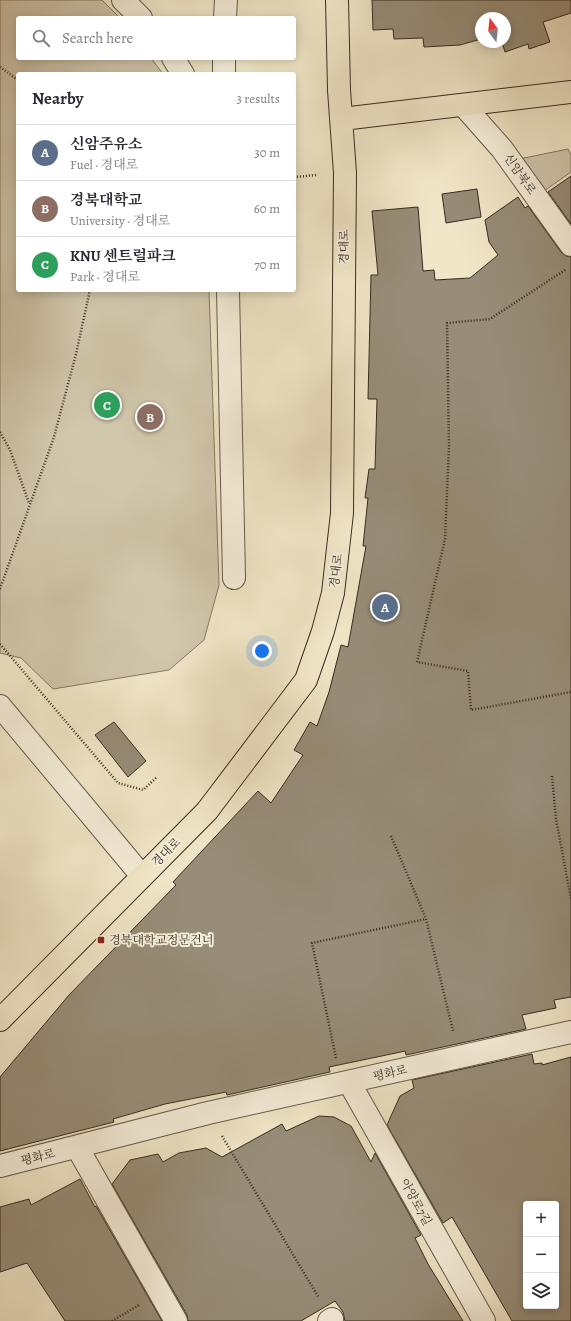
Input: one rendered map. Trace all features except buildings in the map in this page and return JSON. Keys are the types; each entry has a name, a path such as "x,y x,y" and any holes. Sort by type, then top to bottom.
{"main road":[{"name":"경대로","path":"0,1020 207,811 306,680 324,631 333,593 342,513 345,174 339,90 337,0"},
{"path":"342,119 464,106 571,92"}],"street":[{"path":"123,0 139,16"},
{"path":"225,16 226,0"},
{"path":"174,60 182,72"},
{"path":"224,60 224,72"},
{"name":"신암북로","path":"464,106 502,149 571,245"},
{"path":"228,292 231,529 234,578"},
{"path":"0,706 142,876"},
{"name":"평화로","path":"0,1166 208,1113 571,1032"},
{"name":"아양로7길","path":"345,1082 484,1321"},
{"path":"77,1147 176,1321"}],"path":[{"path":"0,67 16,79"},
{"path":"296,177 317,175"},
{"path":"571,266 490,319 447,323 449,446 445,539 417,662 468,670 471,710 571,692"},
{"path":"0,589 26,521 30,504 54,437 76,354 90,292"},
{"path":"0,432 10,450 30,504"},
{"path":"0,644 118,783 143,790 157,777"},
{"path":"552,776 556,819 571,899"},
{"path":"391,836 426,919 459,1057"},
{"path":"345,1082 312,943 426,919"},
{"path":"208,1113 330,1320"}],"shaded area":[{"path":"0,0 102,0 118,16 16,16 16,60 152,60 162,72 16,72 16,292 209,292 219,585 204,640 169,670 53,689 21,658 0,653"},
{"path":"568,149 571,155 571,172 544,191 519,159"}],"place":[{"name":"KNU 센트럴파크","path":"107,405"},
{"name":"경북대학교","path":"150,417"},
{"name":"신암주유소","path":"385,607"},
{"name":"경북대학교정문건너","path":"101,940"}]}
